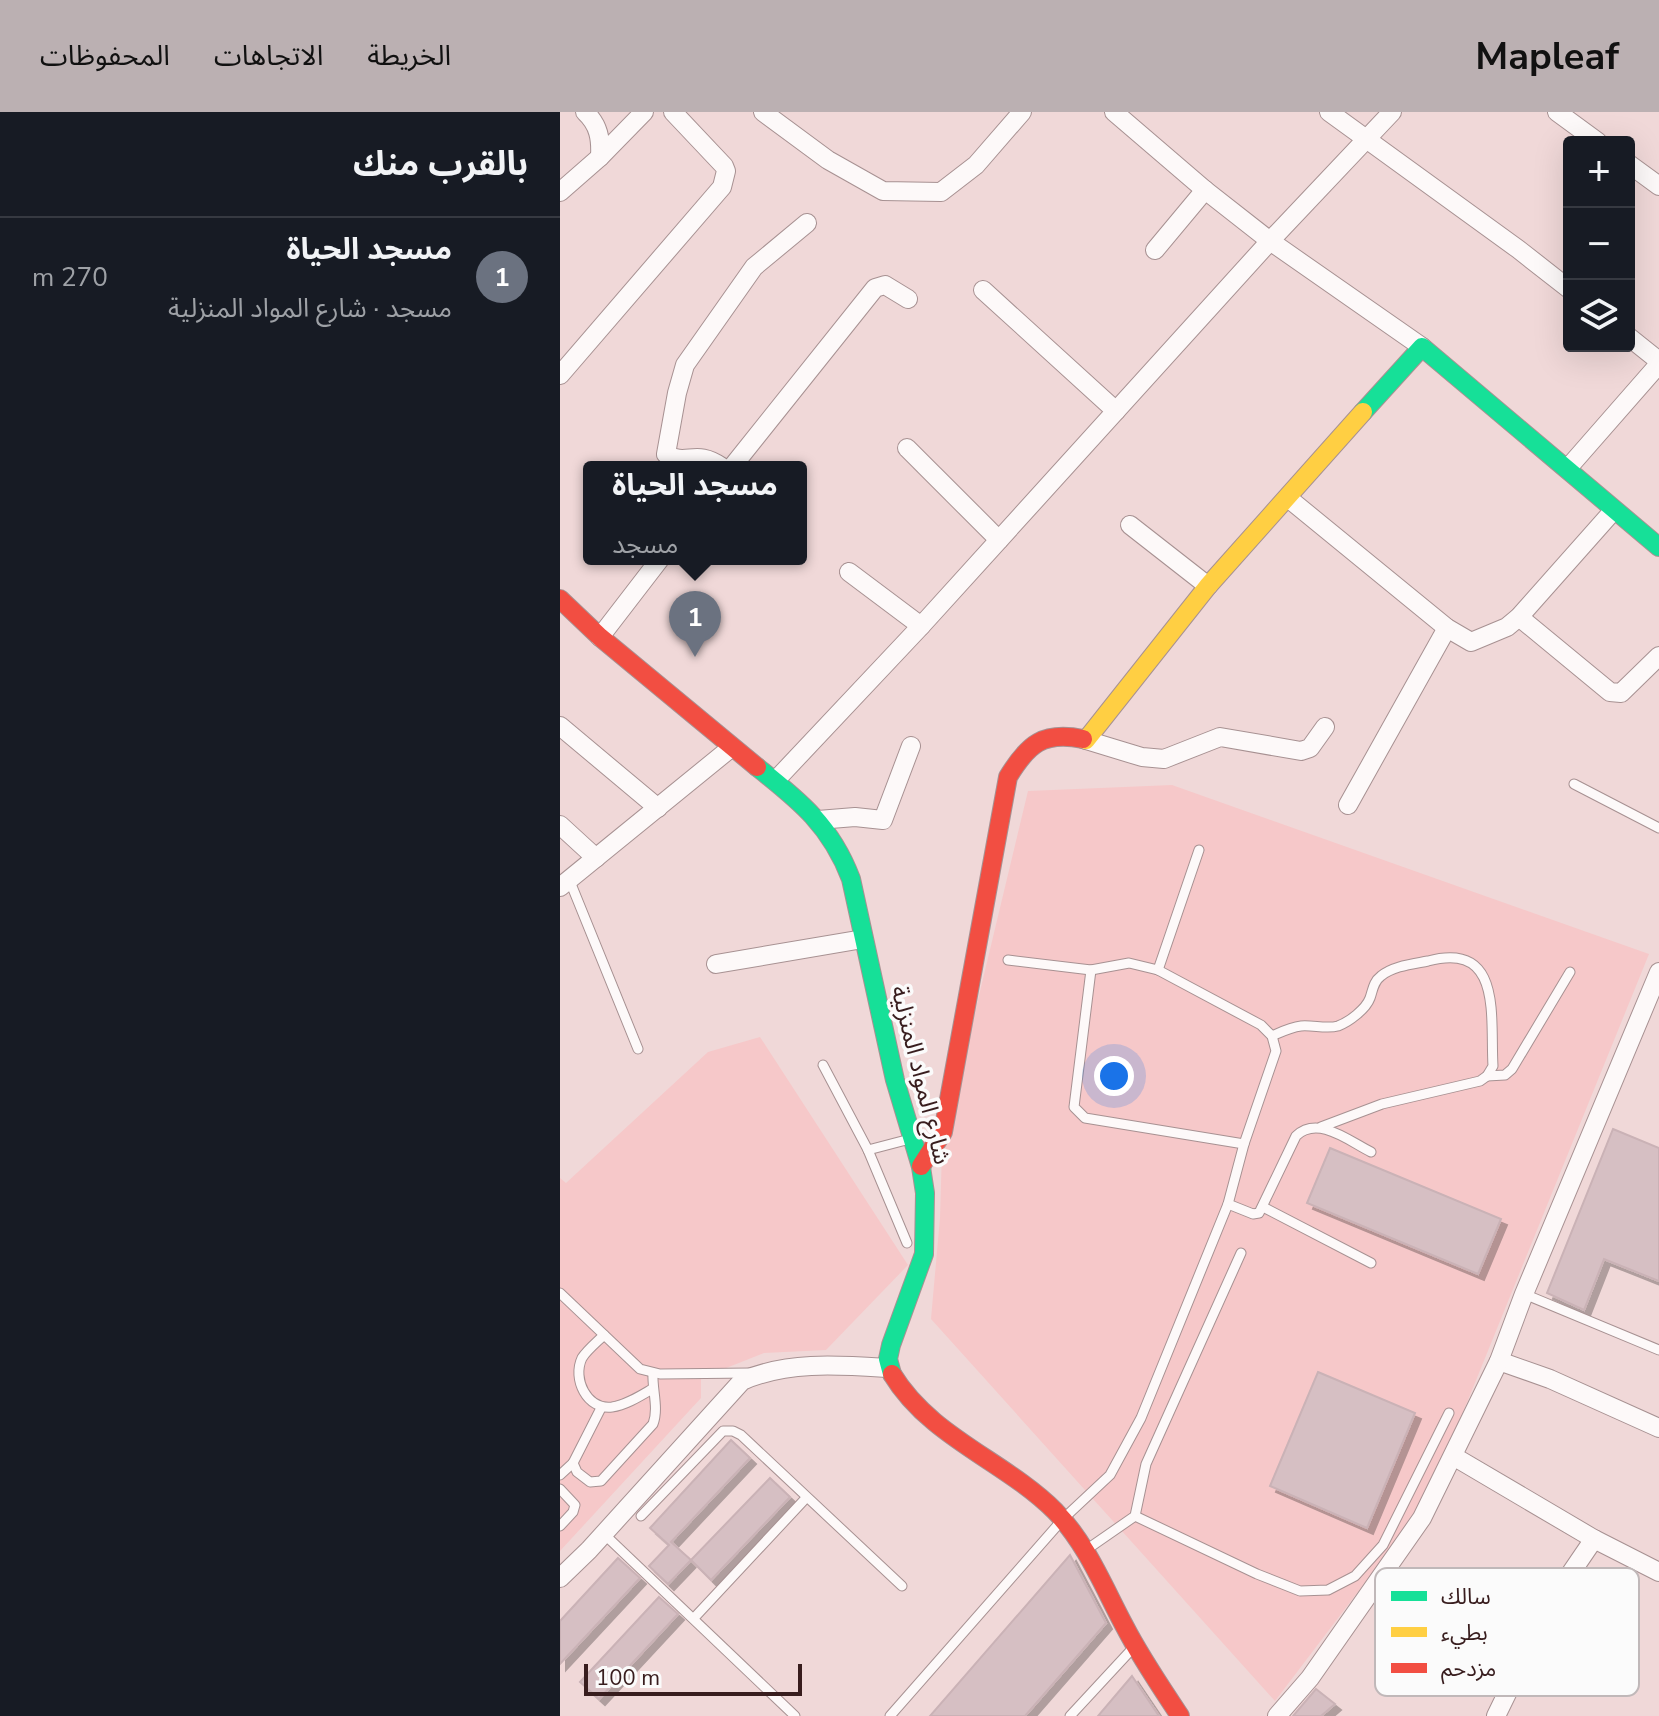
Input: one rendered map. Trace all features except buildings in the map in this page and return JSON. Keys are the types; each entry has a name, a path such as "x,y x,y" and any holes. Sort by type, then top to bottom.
{"street":[{"path":"585,112 595,121 601,140 600,157"},
{"path":"560,192 644,112"},
{"path":"560,375 722,187 726,171 724,166 673,112"},
{"path":"763,112 828,160 883,191 941,192 976,165 1022,112"},
{"path":"1114,112 1270,241 1422,347 1659,547"},
{"path":"1329,112 1563,284"},
{"path":"775,781 1392,112"},
{"path":"1557,112 1590,136"},
{"path":"1635,168 1659,186"},
{"path":"1155,250 1205,190"},
{"path":"711,461 703,457 677,461 666,454 685,365 754,267 807,223"},
{"path":"737,461 875,288 885,285 908,299"},
{"path":"983,290 1116,411"},
{"path":"1568,468 1659,362 1635,342"},
{"path":"1086,740 1208,586 1422,347"},
{"path":"907,448 999,540"},
{"path":"1288,498 1447,628 1471,642 1507,627 1519,617 1613,511"},
{"path":"1130,525 1208,586"},
{"path":"600,637 655,565"},
{"path":"849,572 921,626"},
{"name":"شارع المواد المنزلية","path":"563,608 802,803 840,850 851,879 910,1139 921,1166 927,1240 922,1270 893,1335 888,1368"},
{"path":"1519,617 1610,692 1621,693 1659,656"},
{"path":"1348,805 1447,628"},
{"path":"560,726 658,808"},
{"path":"921,1166 943,1132 1008,777 1020,755 1035,741 1069,735 1142,757 1164,759 1220,737 1301,751 1310,748 1325,727"},
{"path":"818,820 855,817 883,820 911,746"},
{"path":"564,883 732,747"},
{"path":"560,825 596,858"},
{"path":"716,964 863,939"},
{"path":"1387,1568 1422,1518 1499,1361 1659,972"},
{"path":"1499,1361 1562,1384 1659,1428"},
{"path":"560,1578 604,1534 742,1381 758,1374 792,1368 888,1368 899,1386 930,1417 1041,1498 1063,1519 1086,1550 1135,1645 1180,1716"},
{"path":"1453,1456 1594,1539 1659,1572"},
{"path":"1574,1568 1594,1539"},
{"path":"1277,1716 1310,1678 1375,1585"},
{"path":"1496,1716 1506,1696"}],"lane":[{"path":"1574,784 1659,828"},
{"path":"1158,970 1199,850"},
{"path":"564,883 638,1049"},
{"path":"1228,1204 1253,1214 1259,1213 1296,1136 1304,1128 1321,1127 1382,1104 1480,1081 1493,1066 1488,986 1480,969 1461,958 1438,958 1391,970 1374,984 1370,1000 1360,1011 1337,1026 1297,1026 1272,1036"},
{"path":"890,1716 1063,1519 1110,1475 1141,1418 1228,1204 1244,1144 1276,1051 1272,1036 1261,1025 1158,970 1129,963 1091,970 1008,960"},
{"path":"1091,970 1074,1107 1085,1118 1244,1144"},
{"path":"1487,1076 1505,1075 1512,1069 1570,972"},
{"path":"823,1065 868,1150 907,1243"},
{"path":"1321,1127 1371,1152"},
{"path":"868,1150 910,1139"},
{"path":"1263,1207 1371,1263"},
{"path":"1086,1550 1135,1516 1146,1464 1241,1253"},
{"path":"560,1293 640,1369 653,1373 738,1371 758,1374"},
{"path":"1524,1294 1659,1350"},
{"path":"604,1335 583,1356 579,1369 580,1386 589,1399 601,1408 615,1407 652,1389"},
{"path":"573,1463 577,1472 590,1482 601,1481 653,1424 656,1414 653,1373"},
{"path":"560,1475 573,1463 601,1408"},
{"path":"1135,1516 1300,1591 1328,1590 1355,1576 1383,1545 1449,1413"},
{"path":"641,1516 723,1431 733,1431 741,1435 902,1586"},
{"path":"560,1489 575,1505 573,1512 560,1526"},
{"path":"694,1618 806,1498"},
{"path":"604,1534 795,1716"},
{"path":"1070,1716 1135,1645"}],"shaded area":[{"path":"1172,785 1649,954 1427,1501 1275,1701 931,1319 940,1218 942,1150 1028,791"},
{"path":"760,1037 908,1265 826,1350 764,1353 701,1378 701,1398 560,1551 560,1178 566,1183 708,1052"}],"traffic: fast":[{"path":"1363,412 1422,347 1659,547"},
{"path":"757,767 787,791 824,829 851,879 895,1080 921,1167 925,1193 924,1254 891,1345 888,1359 892,1374"}],"traffic: slow":[{"path":"1083,739 1086,740 1208,586 1363,412"}],"traffic: jam":[{"path":"560,599 600,637 757,767"},
{"path":"921,1166 943,1132 1008,777 1030,748 1038,743 1057,737 1083,739"},
{"path":"892,1374 926,1415 1035,1493 1066,1524 1094,1567 1138,1650 1180,1716"}],"place":[{"name":"مسجد الحياة","path":"695,657"}]}
